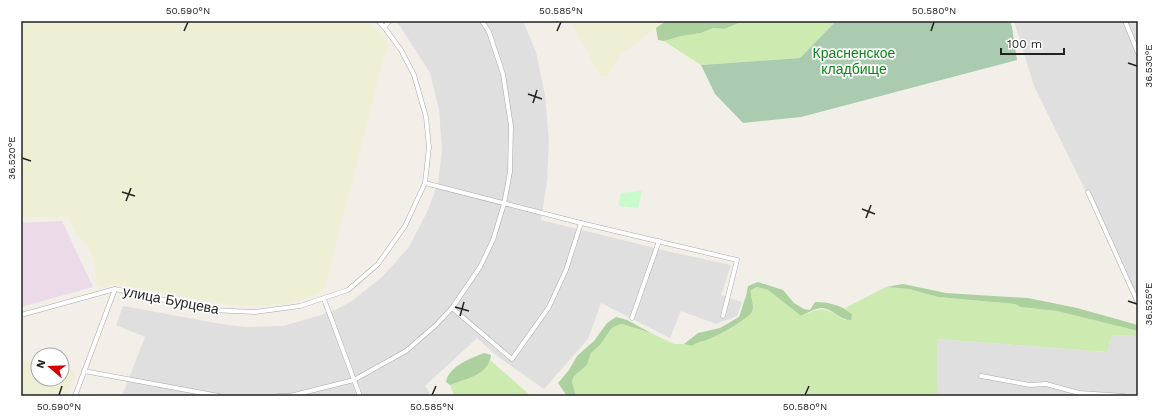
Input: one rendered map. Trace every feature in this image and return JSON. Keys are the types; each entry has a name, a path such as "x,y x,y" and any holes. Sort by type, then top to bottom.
{"street":[{"name":"улица Бурцева","path":"21,315 115,289 210,310 256,312 300,306 348,290 378,264 405,226 425,183 429,147 426,117 414,75 401,50 378,21"},
{"path":"384,27 390,21"},
{"path":"278,396 290,396 354,380 406,351 436,325 452,308 480,267 493,240 504,204 510,172 511,126 503,74 489,32 482,21"},
{"path":"1125,21 1138,53"},
{"path":"425,183 581,223 738,260 722,316"},
{"path":"1088,192 1138,303"},
{"path":"452,308 512,359 549,307 566,270 581,223"},
{"path":"632,318 659,241"},
{"path":"75,396 115,289"},
{"path":"324,299 360,396"},
{"path":"84,371 219,396"},
{"path":"981,376 1030,384 1046,384 1079,393 1124,396"}],"shaded area":[{"path":"394,21 523,21 536,52 545,95 549,141 547,181 541,220 731,265 721,295 742,302 737,316 716,324 681,311 670,338 601,303 588,339 544,389 497,356 477,338 425,386 432,396 122,396 145,337 116,325 123,306 227,325 246,327 283,326 335,310 352,301 382,277 409,247 427,212 438,183 442,150 439,110 430,73 400,26"},
{"path":"1014,21 1138,21 1138,297 1034,86"},
{"path":"62,221 93,287 21,307 21,223"},
{"path":"1112,335 1138,336 1138,396 938,396 937,339 1107,352"}],"green space":[{"path":"21,21 368,21 386,38 389,48 384,57 325,288 316,295 290,303 258,306 229,305 116,284 102,287 96,284 95,266 91,253 86,244 74,231 68,217 21,217"},
{"path":"570,21 666,21 621,54 610,72 606,76 601,77"},
{"path":"666,21 743,21 725,29 713,28 701,33 681,36 664,41 658,40 656,28"},
{"path":"743,21 836,21 800,58 701,65 664,41 681,36 701,33 713,28 725,29"},
{"name":"Красненское кладбище","path":"836,21 1010,21 1017,60 801,117 743,123 715,94 701,65 800,58"},
{"path":"642,191 638,208 618,206 621,193"},
{"path":"758,282 783,290 794,303 804,309 810,310 815,302 830,303 839,306 852,314 851,320 847,320 829,310 822,308 801,316 768,290 757,287 751,290 753,309 745,319 726,331 707,340 696,343 692,346 684,344 698,333 720,328 739,317 748,286"},
{"path":"903,284 946,293 1028,298 1077,308 1138,325 1138,331 1057,311 1020,307 1015,304 938,297 909,289 886,287"},
{"path":"757,287 768,290 801,316 815,310 824,309 845,320 852,314 845,308 886,287 909,289 938,297 1015,304 1020,307 1057,311 1138,331 1138,336 1112,335 1107,352 937,339 938,396 576,396 572,382 574,376 587,365 591,353 600,345 611,329 622,324 651,333 674,344 692,346 726,331 749,315 752,312 753,307 751,290"},
{"path":"616,317 627,320 651,333 622,324 611,329 600,345 591,353 587,365 574,376 572,382 576,396 567,396 558,383 569,370 577,356 594,341 607,323"},
{"path":"484,353 491,355 489,362 481,372 450,385 446,382 451,371 461,363"},
{"path":"21,360 30,362 30,387 70,387 66,396 21,396"},
{"path":"490,360 531,396 454,396 450,385 478,374"},
{"path":"70,370 75,374 70,386"}]}
